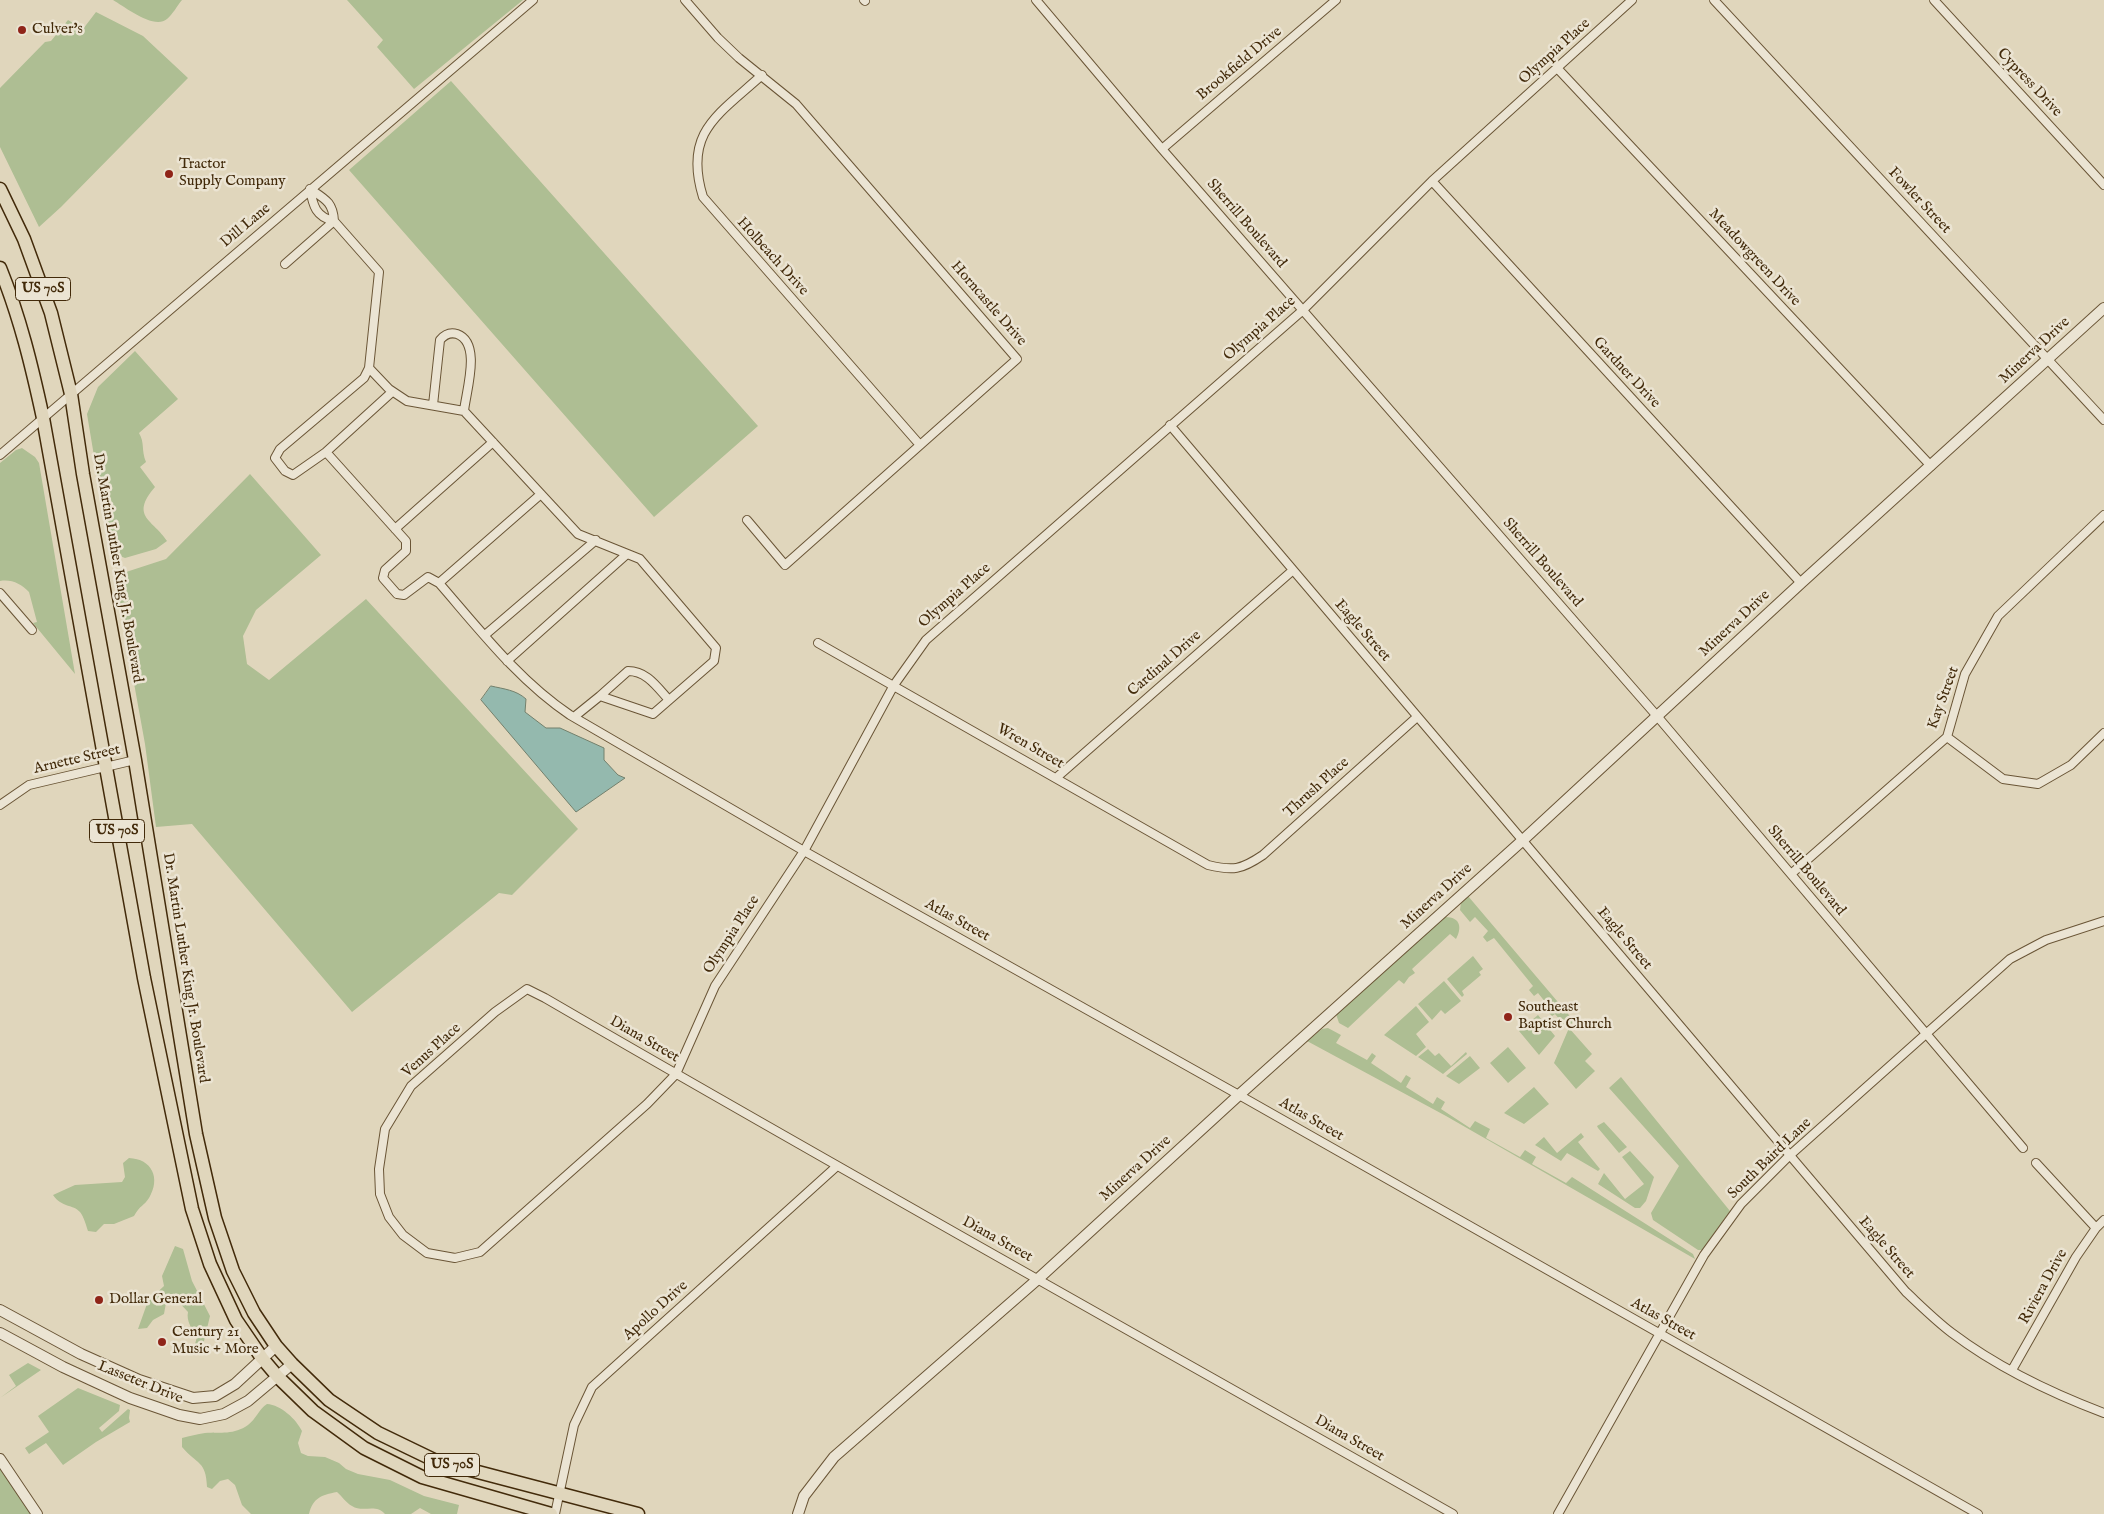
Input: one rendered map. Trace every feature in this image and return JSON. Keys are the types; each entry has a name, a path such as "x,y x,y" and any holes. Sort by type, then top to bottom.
{"main road":[{"name":"Dr. Martin Luther King Jr. Boulevard","path":"0,189 24,239 51,313 71,394 83,474 135,760 196,1134 215,1218 233,1272 254,1313 276,1346 292,1364 329,1400 378,1433 436,1460 638,1514"},
{"name":"US 70S","path":"0,268 10,293 30,358 43,418 144,978 192,1208 210,1264 236,1320 262,1358 278,1377 313,1411 364,1448 422,1477 553,1514"}],"street":[{"name":"Dill Lane","path":"0,455 533,0"},
{"name":"Horncastle Drive","path":"685,0 718,38 739,58 796,104 1017,359 786,565 747,520"},
{"name":"Sherrill Boulevard","path":"1036,0 1162,149 1657,716 2023,1148"},
{"name":"Brookfield Drive","path":"1162,149 1336,0"},
{"name":"Olympia Place","path":"402,1235 427,1253 455,1258 480,1252 647,1104 676,1074 715,986 804,851 894,685 926,640 1303,310 1432,181 1558,69 1632,0"},
{"name":"Fowler Street","path":"1714,0 2104,420"},
{"name":"Cypress Drive","path":"1934,0 2104,185"},
{"name":"Meadowgreen Drive","path":"1558,69 1931,466"},
{"name":"Holbeach Drive","path":"762,76 707,128 698,145 697,179 703,197 713,211 920,444"},
{"name":"Gardner Drive","path":"1432,181 1800,584"},
{"path":"310,189 314,208 324,218 334,221 379,272 369,368 364,378 280,449 275,458 285,471 294,475 326,452 392,392"},
{"path":"285,264 334,221 334,209 325,199 310,189"},
{"name":"Minerva Drive","path":"798,1514 804,1496 834,1457 1038,1279 1239,1095 1523,840 1800,584 2104,308"},
{"path":"433,406 440,340 444,335 452,333 460,335 468,343 472,355 464,411"},
{"path":"369,368 392,392 407,401 464,411 578,534 640,559 716,648 714,661 653,714 600,696"},
{"name":"Eagle Street","path":"1170,425 1906,1292 1952,1333 2012,1370 2075,1402 2104,1413"},
{"path":"395,529 493,442"},
{"path":"326,452 406,541 406,551 385,570 383,578 397,594 404,595 428,577 439,583 541,494"},
{"name":"Kay Street","path":"1791,874 1947,738 1965,674 1998,616 2104,515"},
{"path":"485,635 596,540"},
{"path":"507,661 626,554"},
{"name":"Cardinal Drive","path":"1056,778 1292,571"},
{"name":"Atlas Street","path":"439,583 526,681 551,703 574,717 804,851 1978,1514"},
{"path":"0,593 32,630"},
{"name":"Wren Street","path":"818,643 1208,865 1230,870"},
{"path":"574,717 628,671 638,671 646,676 669,700"},
{"name":"Thrush Place","path":"1230,870 1247,865 1262,855 1417,717"},
{"path":"1947,738 2003,779 2038,784 2071,765 2104,734"},
{"name":"Arnette Street","path":"0,805 29,785 135,760"},
{"name":"South Baird Lane","path":"1558,1514 1704,1255 1736,1211 1790,1156 2010,959 2046,940 2104,921"},
{"name":"Diana Street","path":"527,989 1453,1514"},
{"name":"Venus Place","path":"402,1235 389,1217 380,1194 379,1169 385,1128 411,1086 495,1012 527,989"},
{"path":"2036,1163 2096,1228"},
{"name":"Apollo Drive","path":"553,1514 574,1425 592,1387 837,1166"},
{"name":"Riviera Drive","path":"2012,1370 2076,1257 2096,1228 2104,1220"},
{"name":"Lasseter Drive","path":"0,1310 81,1354 147,1383 193,1398 215,1396 235,1384 276,1346"},
{"name":"Lasseter Drive","path":"0,1332 68,1370 130,1398 179,1416 200,1419 224,1414 248,1401 292,1364"},
{"path":"0,1459 38,1514"}],"green space":[{"path":"113,0 182,0 167,19 155,22 147,20"},
{"path":"347,0 523,0 414,89 377,47 383,40"},
{"path":"96,12 143,36 188,78 39,227 0,147 0,88 45,42 51,41 68,20 83,29"},
{"path":"451,81 758,426 654,517 349,170"},
{"path":"135,351 178,399 139,433 146,462 140,467 155,487 144,505 144,512 146,517 167,541 156,549 125,558 110,552 87,414 98,387"},
{"path":"22,448 35,457 39,463 75,674 33,623 37,622 29,592 16,583 0,581 0,463 16,450"},
{"path":"250,474 321,555 256,610 243,636 247,664 269,680 366,599 578,829 512,895 499,893 352,1012 192,824 156,827 145,744 117,589 123,573 166,559"},
{"path":"1468,896 1574,1021 1567,1028 1555,1014 1552,1016 1547,1011 1550,1008 1538,993 1534,996 1529,990 1533,986 1494,938 1487,942 1483,937 1488,931 1475,917 1470,922 1460,910 1461,902"},
{"path":"1445,917 1454,919 1459,924 1456,939 1450,934 1412,969 1415,973 1404,984 1399,980 1348,1028 1339,1023 1336,1014"},
{"path":"1473,956 1483,969 1479,972 1481,975 1462,991 1464,995 1462,997 1447,979"},
{"path":"1444,981 1461,1001 1445,1014 1441,1010 1432,1020 1418,1004"},
{"path":"1416,1006 1429,1022 1416,1034 1426,1047 1416,1056 1384,1035"},
{"path":"1538,1015 1555,1036 1539,1055 1519,1031"},
{"path":"1328,1028 1341,1035 1336,1043 1367,1060 1372,1053 1376,1056 1371,1063 1401,1083 1406,1075 1411,1078 1406,1087 1433,1104 1437,1097 1445,1102 1441,1109 1470,1128 1475,1121 1490,1129 1486,1138 1520,1157 1525,1150 1536,1157 1532,1164 1566,1183 1572,1177 1693,1254 1695,1259 1446,1116 1307,1041 1322,1029"},
{"path":"1569,1028 1592,1054 1585,1061 1595,1071 1576,1089 1554,1063"},
{"path":"1508,1047 1526,1068 1508,1083 1490,1063"},
{"path":"1428,1049 1435,1056 1439,1053 1451,1066 1466,1052 1467,1054 1443,1074 1418,1057"},
{"path":"1470,1056 1480,1068 1459,1084 1446,1076"},
{"path":"1621,1077 1730,1211 1702,1250 1698,1250 1653,1220 1651,1213 1679,1166 1609,1088"},
{"path":"1534,1087 1549,1104 1524,1124 1504,1113"},
{"path":"1604,1122 1627,1147 1619,1153 1597,1126"},
{"path":"1581,1133 1584,1137 1578,1142 1600,1169 1598,1171 1567,1153 1561,1161 1535,1145 1544,1137 1557,1153"},
{"path":"1630,1151 1654,1177 1646,1201 1640,1208 1635,1208 1598,1184 1604,1173 1625,1199 1644,1184 1622,1157"},
{"path":"129,1158 144,1162 149,1166 154,1177 153,1191 134,1216 114,1224 104,1224 96,1232 88,1231 80,1212 60,1202 53,1195 75,1185 122,1182 125,1177 123,1163"},
{"path":"175,1246 183,1249 192,1281 210,1316 204,1341 200,1350 195,1353 193,1351 197,1337 191,1328 188,1312 171,1294 167,1297 164,1314 153,1320 147,1328 138,1329 148,1301 164,1286 162,1276"},
{"path":"28,1363 41,1370 0,1398 16,1386 9,1375"},
{"path":"78,1388 120,1405 119,1411 99,1428 102,1432 128,1409 130,1410 130,1422 96,1442 63,1465 46,1443 29,1454 25,1448 49,1432 38,1416"},
{"path":"267,1404 283,1410 299,1426 302,1431 298,1443 301,1453 308,1456 325,1457 358,1474 390,1480 424,1496 459,1505 457,1514 431,1514 420,1508 411,1514 385,1514 374,1508 356,1508 337,1492 318,1498 309,1514 251,1514 242,1505 235,1485 228,1479 220,1481 212,1489 207,1487 203,1467 182,1447 182,1438 196,1434 227,1432 243,1428 251,1423"},
{"path":"0,1468 31,1514 0,1514"}],"water":[{"path":"491,686 510,690 526,699 525,712 546,728 560,728 604,748 604,760 618,775 625,778 576,812 481,700"}],"place":[{"name":"Culver's","path":"22,30"},
{"name":"Tractor Supply Company","path":"169,174"},
{"name":"Southeast Baptist Church","path":"1508,1017"},
{"name":"Dollar General","path":"99,1300"},
{"name":"Century 21 Music + More","path":"162,1342"}]}
